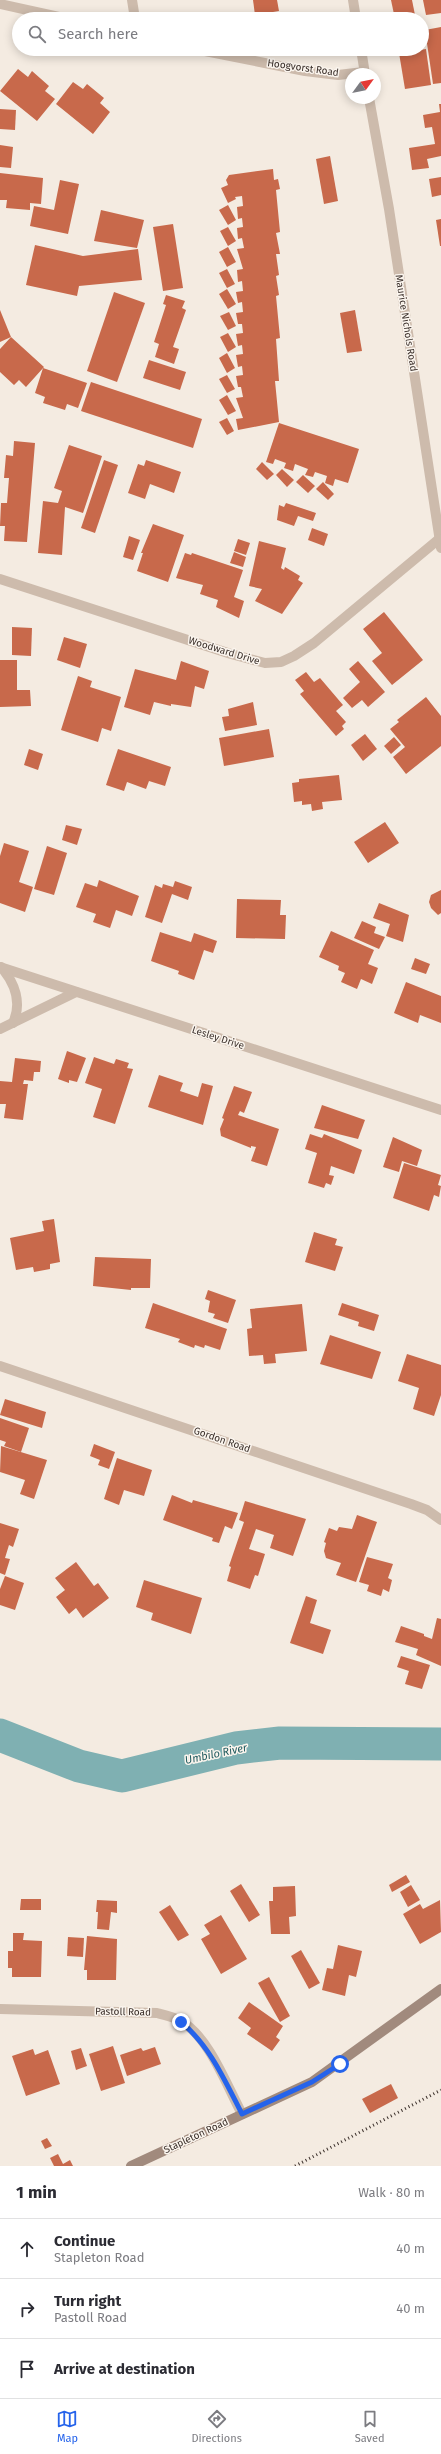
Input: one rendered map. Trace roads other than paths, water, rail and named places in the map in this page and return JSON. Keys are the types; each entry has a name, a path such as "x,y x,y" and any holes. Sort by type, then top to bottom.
{"main road":[{"name":"Stapleton Road","path":"131,2166 312,2082 441,1989"}],"street":[{"path":"132,0 134,12"},
{"path":"353,0 355,12"},
{"path":"0,4 36,12"},
{"name":"Hoogvorst Road","path":"230,56 306,71 345,74"},
{"path":"362,56 363,68"},
{"name":"Maurice Nichols Road","path":"370,104 389,209 440,543"},
{"name":"Woodward Drive","path":"0,579 231,654 266,663 281,662 314,643 440,543"},
{"path":"0,967 14,987 18,1002 17,1014 14,1023"},
{"name":"Lesley Drive","path":"0,967 441,1110"},
{"path":"0,1030 76,992"},
{"name":"Gordon Road","path":"0,1366 411,1504 427,1510 441,1520"},
{"name":"Pastoll Road","path":"0,2009 157,2013 181,2022 197,2035 210,2054 242,2114"}],"waterway":[{"name":"Umbilo River","path":"0,1735 79,1766 122,1776 236,1748 280,1743 441,1744"}],"railway":[{"path":"295,2166 441,2090"}]}
